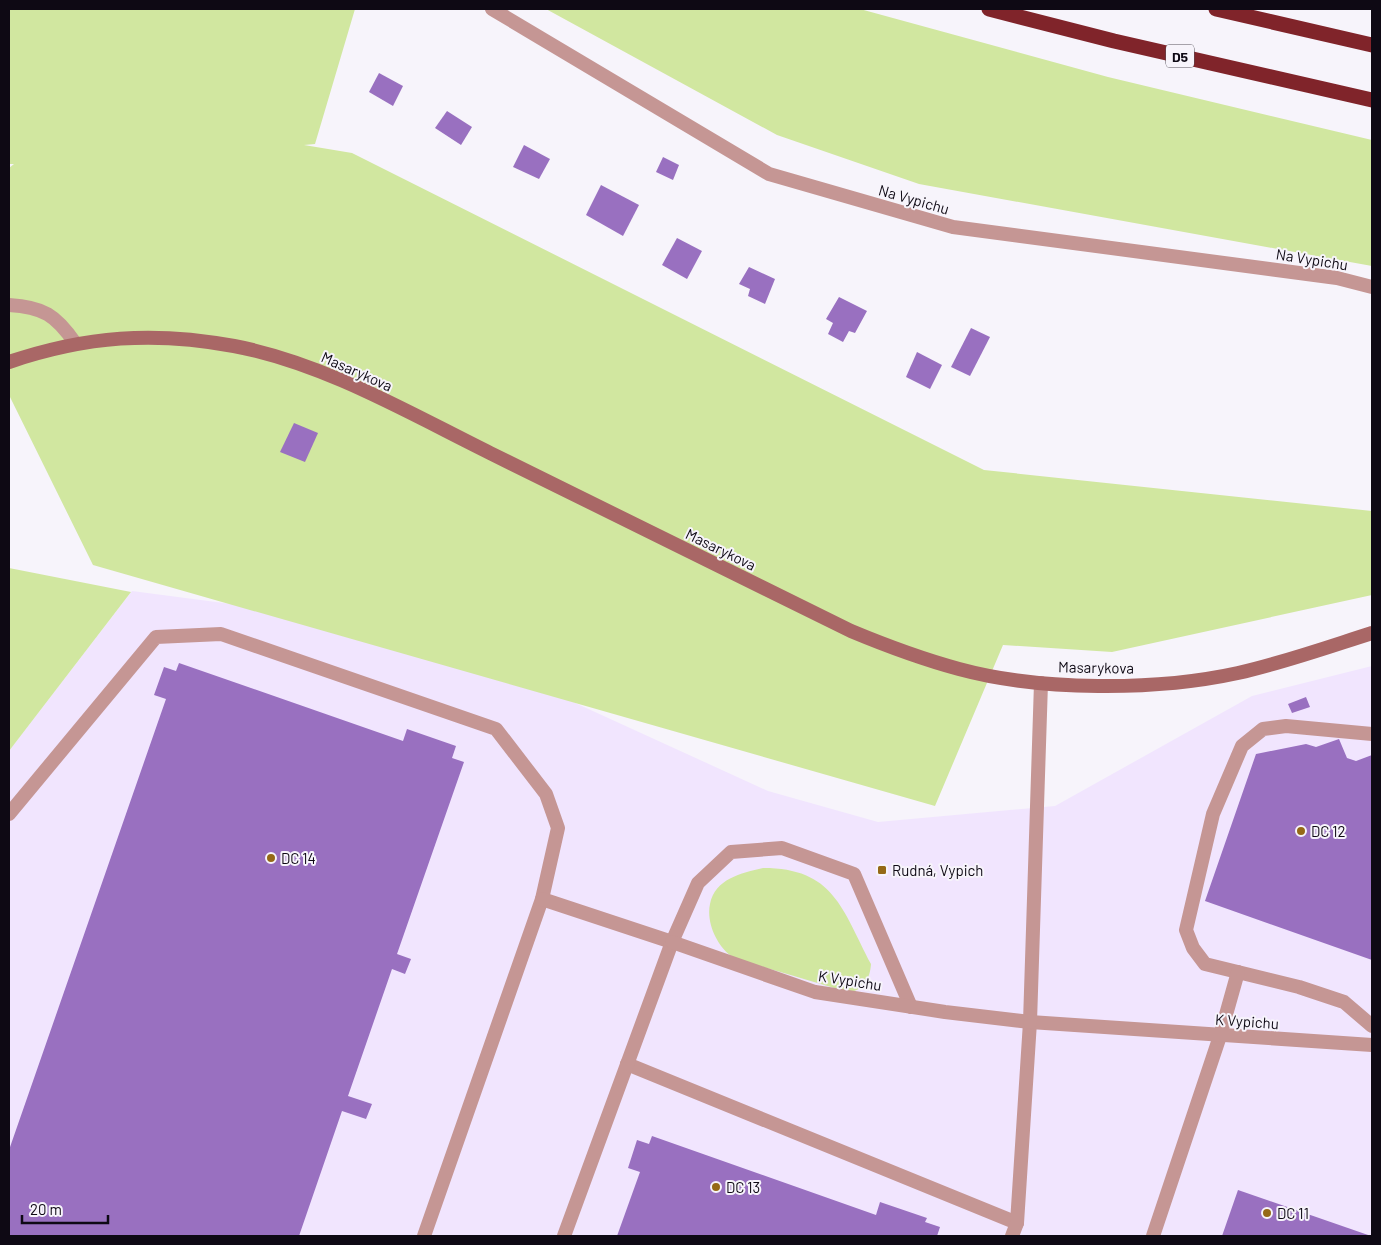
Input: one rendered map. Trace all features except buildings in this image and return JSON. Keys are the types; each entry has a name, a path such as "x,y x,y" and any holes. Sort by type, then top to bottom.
{"highway":[{"name":"D5","path":"989,9 1114,41 1372,100"},
{"path":"1216,9 1372,45"}],"main road":[{"name":"Masarykova","path":"9,362 75,343 130,337 178,338 235,346 300,365 393,405 851,631 905,653 960,670 1000,678 1041,683 1135,685 1190,681 1236,673 1283,661 1372,632"}],"street":[{"name":"Na Vypichu","path":"492,9 769,174 953,227 1337,278 1372,286"},
{"path":"9,305 27,306 48,313 62,323 75,343"},
{"path":"9,814 156,637 221,634 496,729 546,794 558,828 542,899 424,1236"},
{"path":"627,1064 1014,1230 1030,1022 1041,683"},
{"path":"1372,734 1286,726 1263,729 1242,746 1213,814 1186,930 1193,948 1205,964 1299,987 1344,1002 1372,1026"},
{"path":"564,1236 672,942 698,883 731,852 782,848 854,874 911,1007"},
{"name":"K Vypichu","path":"542,899 815,992 911,1007 1030,1022 1372,1045"},
{"path":"1153,1236 1220,1036 1238,972"}],"shaded area":[{"path":"132,591 338,618 459,650 768,791 878,822 1055,806 1252,696 1372,666 1372,1236 9,1236 9,751"}],"green space":[{"path":"9,9 355,9 315,144 304,145 352,153 984,470 1372,511 1372,595 1112,652 1003,645 935,806 93,565 9,395 9,168 14,164 9,164"},
{"path":"546,9 860,9 1108,77 1372,140 1372,266 919,184 777,135"},
{"path":"9,568 131,592 9,751"},
{"path":"763,868 787,870 806,875 821,884 833,895 843,909 871,964 865,984 857,990 847,992 742,961 727,953 718,941 711,926 709,911 713,895 730,878"}],"place":[{"name":"DC 12","path":"1301,831"},
{"name":"DC 14","path":"271,858"},
{"name":"Rudná, Vypich","path":"882,870"},
{"name":"DC 13","path":"716,1187"},
{"name":"DC 11","path":"1267,1213"}]}
